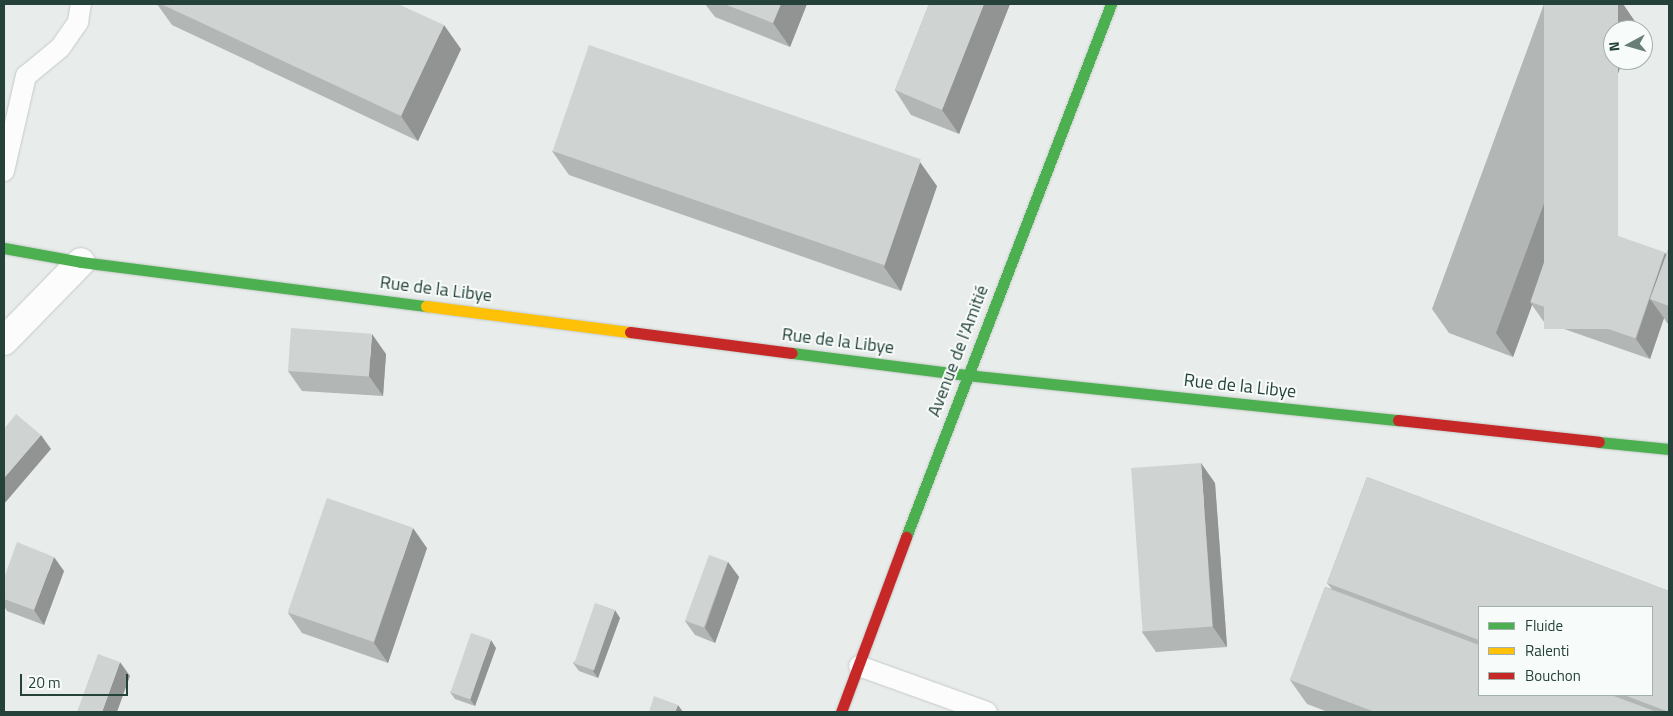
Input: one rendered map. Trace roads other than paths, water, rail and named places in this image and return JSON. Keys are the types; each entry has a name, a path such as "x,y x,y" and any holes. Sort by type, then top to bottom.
{"street":[{"name":"Avenue de l'Amitié","path":"841,712 967,375 1111,4"},
{"name":"Rue de la Libye","path":"4,248 81,262 967,375 1669,449"},
{"path":"4,341 81,262"}],"lane":[{"path":"4,171 26,76 60,48 78,22 81,4"},
{"path":"859,666 987,712"}]}
